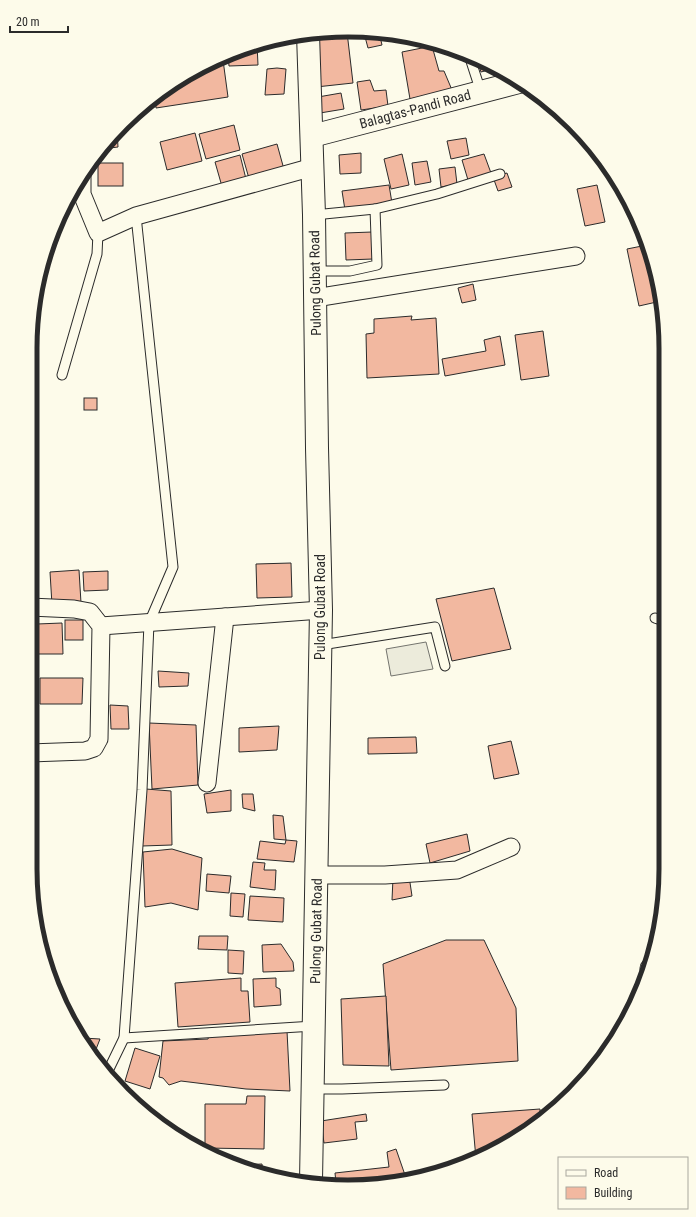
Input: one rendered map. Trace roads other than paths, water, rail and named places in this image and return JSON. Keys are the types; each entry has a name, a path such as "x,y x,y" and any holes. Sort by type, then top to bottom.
{"main road":[{"name":"Pulong Gubat Road","path":"308,40 313,167 321,610 311,1177"},
{"name":"Balagtas-Pandi Road","path":"312,136 512,84"}],"street":[{"path":"76,198 98,233 136,216 313,167"},
{"path":"315,298 576,256"},
{"path":"37,607 74,608 90,612 101,626 99,739 94,748 85,751 37,753"},
{"path":"101,626 321,610"},
{"path":"207,783 225,617"},
{"path":"317,875 385,875 457,870 511,847"}],"lane":[{"path":"471,63 481,92"},
{"path":"314,215 375,209 437,194 500,174"},
{"path":"315,271 350,271 377,265 375,209"},
{"path":"109,1068 124,1038 142,790 149,623 173,567 136,216"},
{"path":"62,375 97,254 98,233"},
{"path":"654,618 659,620"},
{"path":"321,645 435,628 445,666"},
{"path":"124,1038 314,1026"},
{"path":"312,1089 444,1085"}]}
